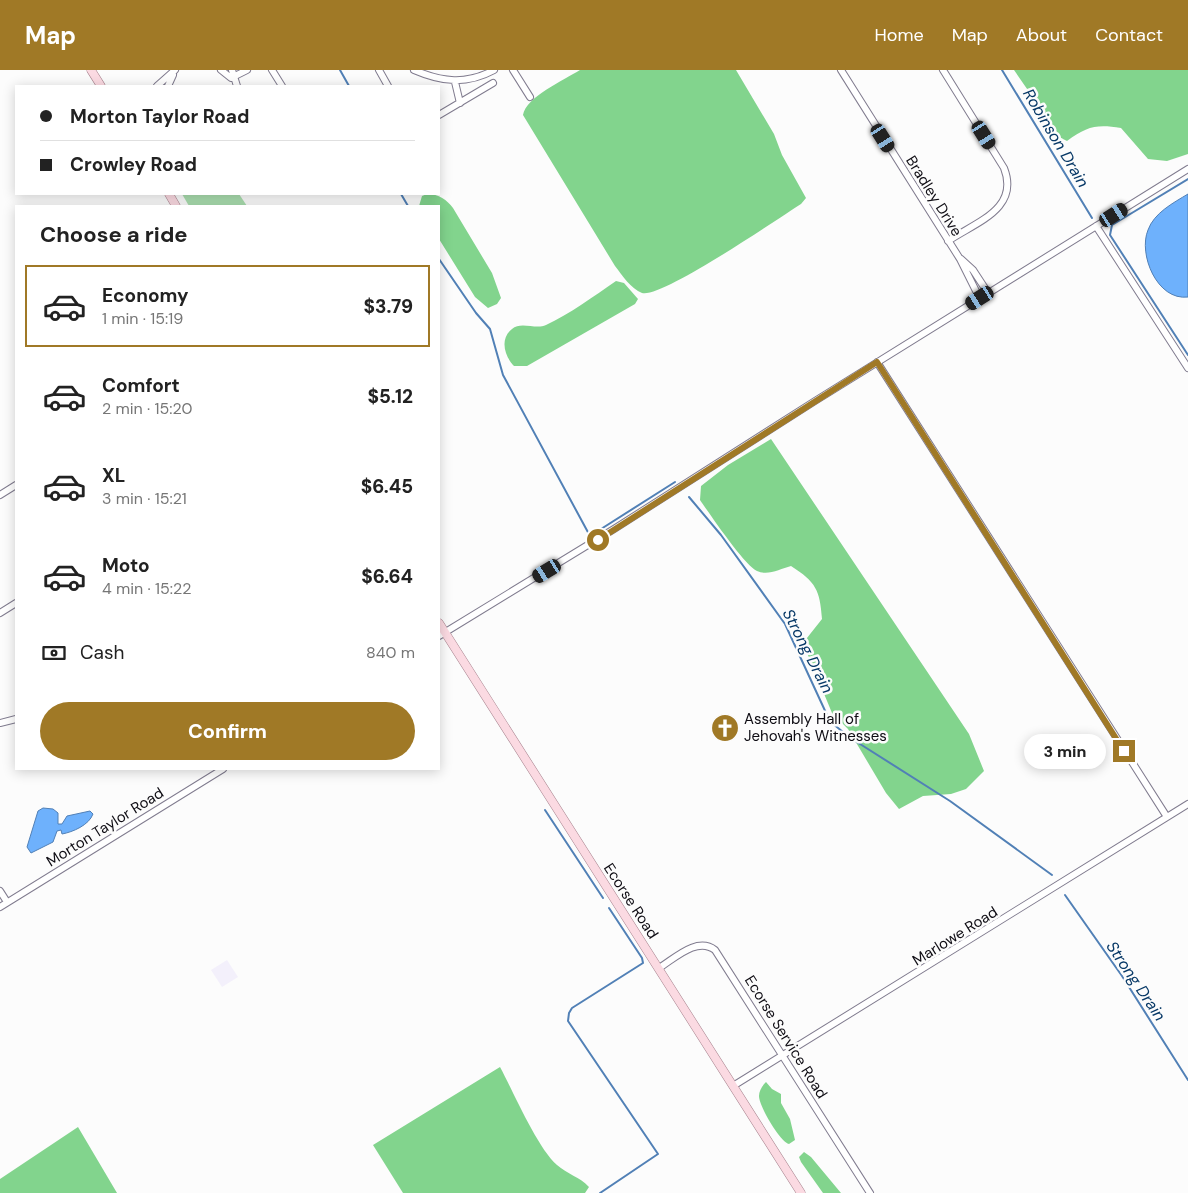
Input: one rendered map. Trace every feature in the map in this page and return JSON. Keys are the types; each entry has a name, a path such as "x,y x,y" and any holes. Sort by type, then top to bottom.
{"main road":[{"path":"91,70 100,85"},
{"name":"Ecorse Road","path":"442,634 801,1193"}],"street":[{"path":"158,85 174,70"},
{"path":"168,85 174,70"},
{"path":"221,70 229,78 236,78 247,70"},
{"path":"232,70 237,85"},
{"path":"272,70 281,85"},
{"path":"379,70 387,85"},
{"path":"414,70 455,82 494,70"},
{"path":"513,70 530,97"},
{"name":"Bradley Drive","path":"841,70 960,259 980,298"},
{"path":"943,70 1004,168 1009,183 1007,196 1000,206 948,241"},
{"path":"455,82 460,103"},
{"path":"440,114 494,83"},
{"path":"442,634 606,534 877,362 1188,169"},
{"path":"1096,226 1188,368"},
{"name":"Bradley Drive","path":"960,259 974,270 988,293"},
{"path":"877,362 1167,817"},
{"path":"0,495 15,486"},
{"path":"0,613 15,604"},
{"path":"0,723 15,719"},
{"name":"Morton Taylor Road","path":"0,907 221,770"},
{"name":"Marlowe Road","path":"733,1086 1188,804"},
{"path":"0,891 7,902"},
{"name":"Ecorse Service Road","path":"658,968 696,946 704,944 712,948 870,1193"}],"shaded area":[{"path":"227,960 238,977 222,987 211,970"}],"green space":[{"path":"580,70 736,70 774,134 782,155 806,198 801,204 746,240 672,284 653,291 642,293 638,291 615,266 523,115 526,108 538,95"},
{"path":"1014,70 1188,70 1188,154 1167,161 1148,159 1121,128 1113,127 1093,127 1080,132 1067,141 1061,138"},
{"path":"183,195 240,195 246,205 188,205"},
{"path":"435,195 448,202 453,208 492,273 501,298 497,304 488,308 475,297 440,241 440,205 419,205 422,196"},
{"path":"616,281 624,283 638,299 635,304 527,366 514,366 508,358 505,348 506,338 512,329 520,326 538,327 555,321"},
{"path":"771,439 969,734 984,771 966,789 951,794 923,796 899,809 886,793 848,729 832,713 803,643 822,619 820,601 815,588 806,577 791,566 765,573 751,567 727,538 700,500 701,486 728,465"},
{"path":"500,1067 526,1119 549,1157 565,1171 589,1187 585,1193 403,1193 373,1145"},
{"path":"766,1082 772,1089 781,1094 781,1103 790,1119 795,1140 789,1144 776,1131 760,1101 760,1092"},
{"path":"78,1127 117,1193 0,1193 0,1179"},
{"path":"804,1152 811,1157 841,1193 823,1193 801,1162 799,1157"}],"water":[{"path":"1188,194 1188,297 1177,296 1167,292 1159,284 1148,263 1146,240 1148,230 1155,218"},
{"path":"43,808 53,809 58,813 58,824 62,824 67,816 90,811 93,814 84,825 76,830 62,834 61,830 57,831 53,842 31,853 27,847 38,811"}],"waterway":[{"name":"Strong Drain","path":"340,70 348,85"},
{"name":"Robinson Drain","path":"1002,70 1092,218"},
{"name":"Robinson Drain","path":"1188,179 1112,225 1110,235 1188,355"},
{"name":"Strong Drain","path":"402,195 407,205"},
{"name":"Strong Drain","path":"440,260 476,313 490,329 503,375 590,536 675,482"},
{"name":"Strong Drain","path":"689,497 721,535 785,624 832,723 849,737 950,801 1052,875"},
{"path":"545,810 603,898"},
{"name":"Strong Drain","path":"1065,895 1122,976 1188,1080"},
{"path":"600,1193 658,1154 568,1021 572,1008 643,963 642,958 609,908"}],"place":[{"name":"Assembly Hall of Jehovah's Witnesses","path":"725,728"}],"route":[{"path":"598,540 877,362 1124,751"}]}
